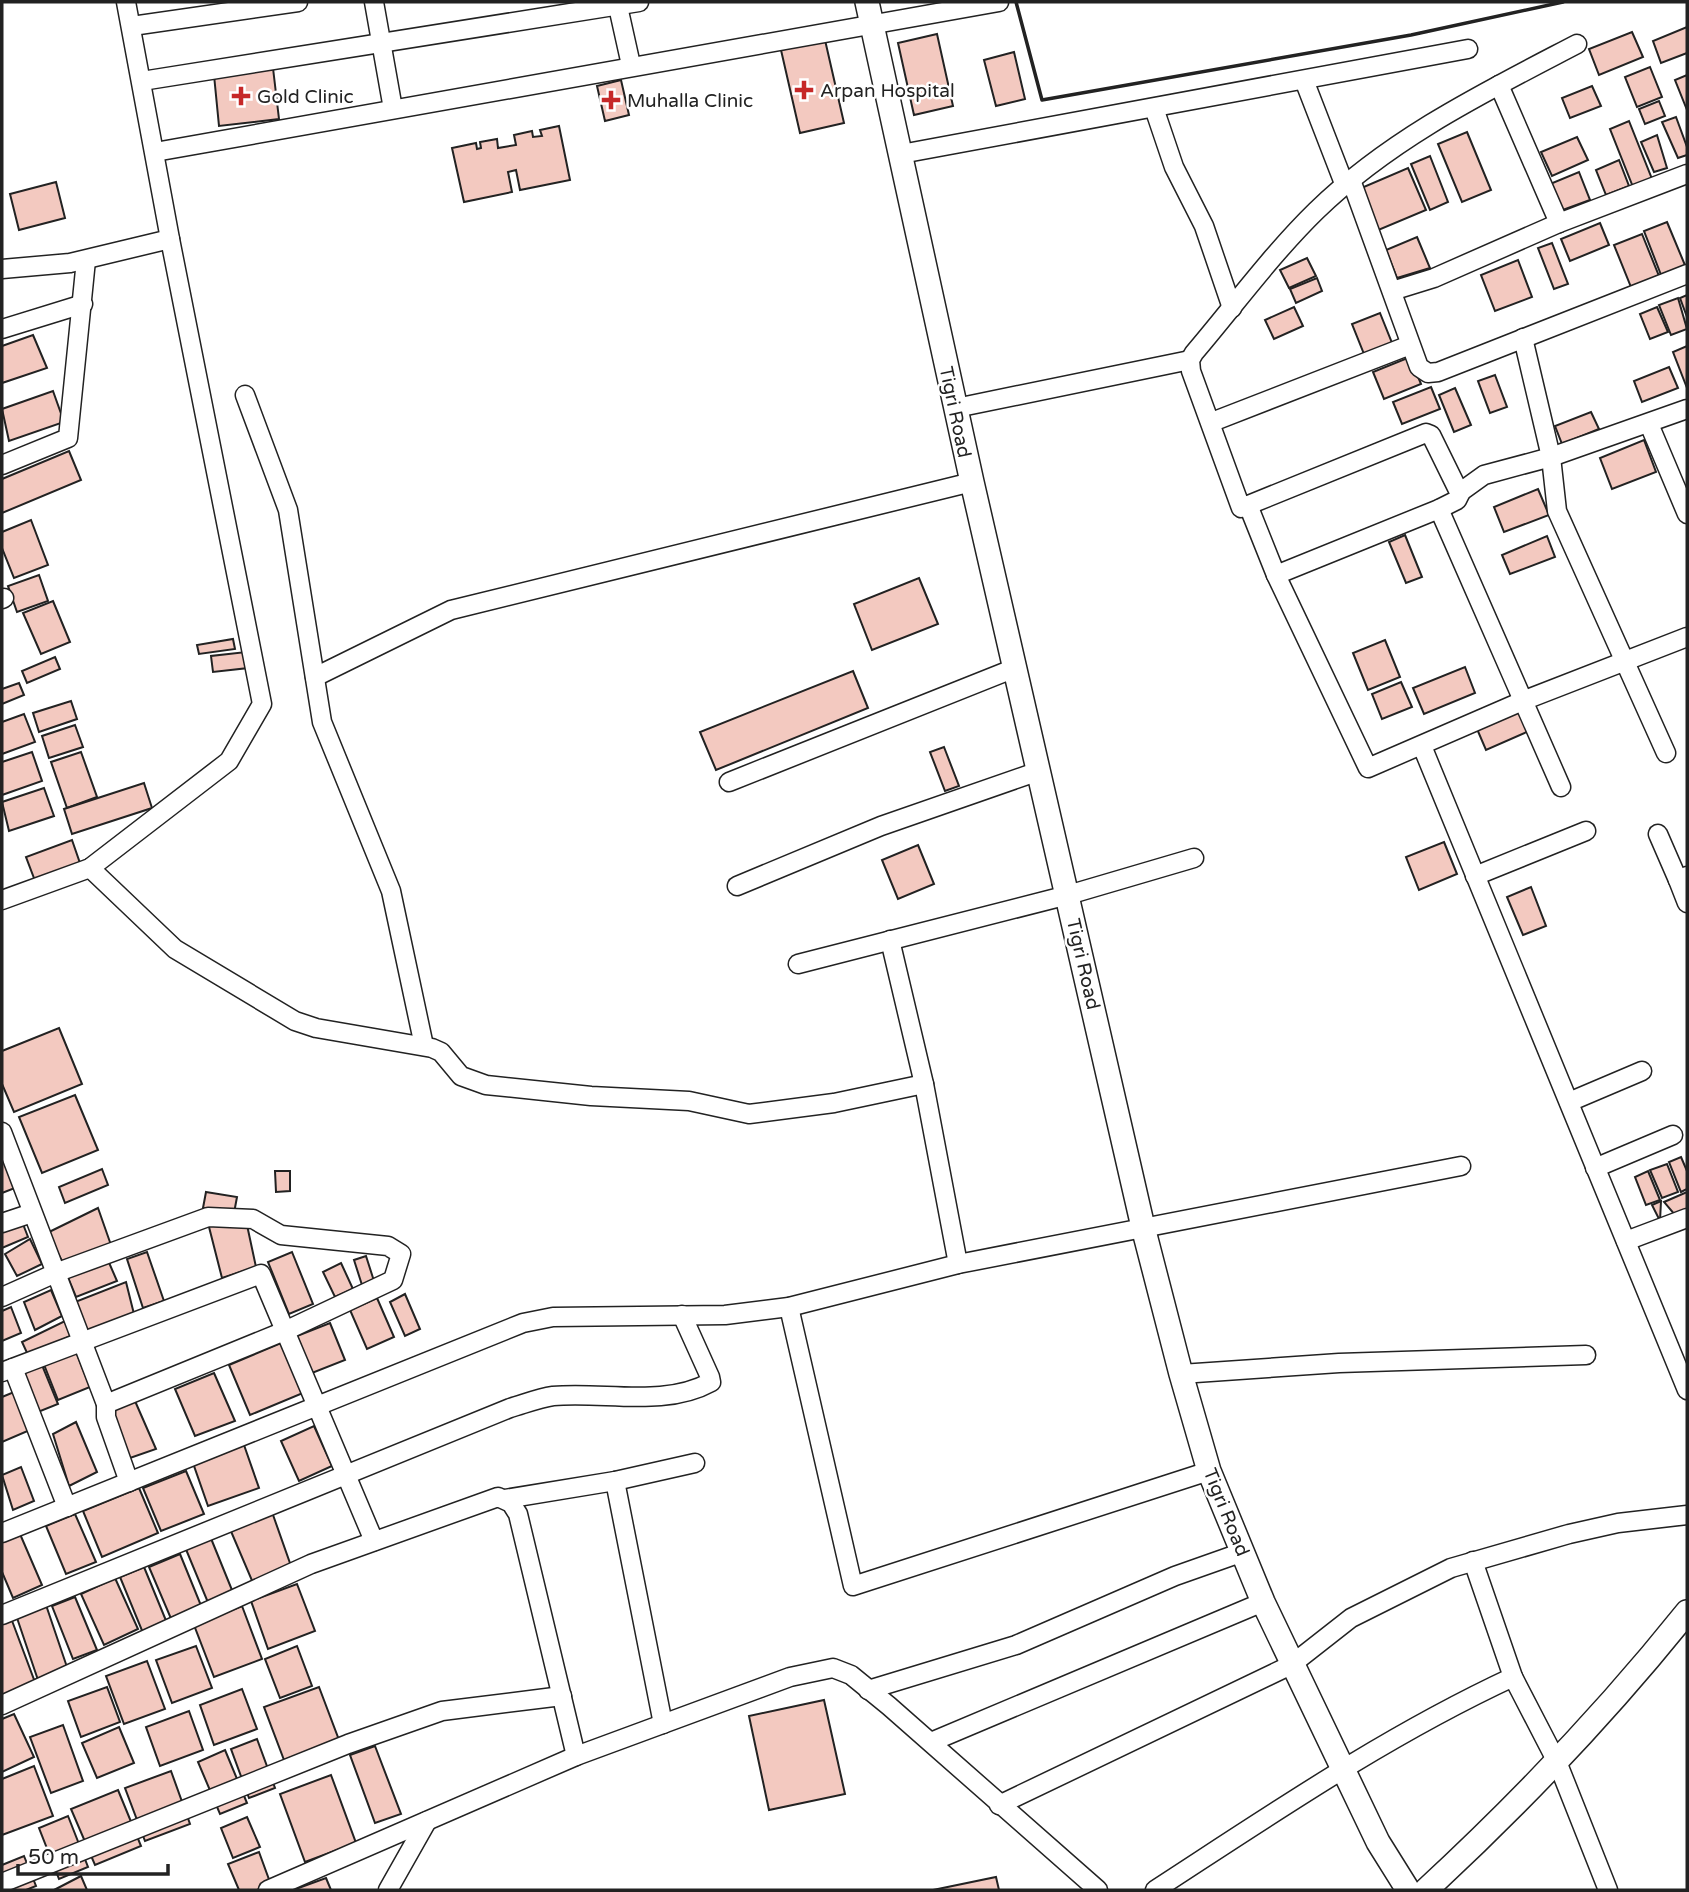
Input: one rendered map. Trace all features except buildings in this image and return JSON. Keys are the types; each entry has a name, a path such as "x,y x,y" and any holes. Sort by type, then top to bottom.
{"street":[{"path":"3,895 90,869 229,761 262,704 126,2"},
{"path":"132,26 298,2"},
{"path":"374,2 393,109"},
{"path":"142,81 639,2"},
{"name":"Tigri Road","path":"867,2 1014,667 1143,1227 1181,1374 1209,1471 1263,1602 1341,1769 1378,1842 1408,1890"},
{"path":"155,152 631,65 999,2"},
{"path":"617,4 631,65"},
{"path":"956,408 1190,360 1315,212 1348,183 1407,138 1577,44"},
{"path":"901,155 1468,49"},
{"path":"1304,80 1392,291 1419,367 1432,373 1687,274"},
{"path":"1499,85 1559,223"},
{"path":"1154,108 1174,167 1204,226 1232,308"},
{"path":"1392,291 1433,278 1559,223 1687,174"},
{"path":"2,269 86,260 170,239"},
{"path":"2,465 68,438 86,260"},
{"path":"2,329 83,304"},
{"path":"1523,338 1551,457 1557,511 1666,753"},
{"path":"1212,422 1410,345"},
{"path":"1190,360 1191,371 1212,422 1241,508 1426,433 1431,435 1459,492 1459,498 1439,509 1276,575"},
{"path":"244,395 288,510 322,722 391,891 424,1046"},
{"path":"1459,492 1485,475 1551,457 1687,410"},
{"path":"1649,424 1687,514"},
{"path":"315,677 451,610 972,482"},
{"path":"1248,505 1276,575 1365,766 1370,768 1525,700 1687,636"},
{"path":"1439,509 1561,787"},
{"path":"729,782 1014,667"},
{"path":"1422,746 1687,1390"},
{"path":"737,887 880,826 1039,771"},
{"path":"1475,876 1586,831"},
{"path":"1658,834 1682,878 1687,903"},
{"path":"798,964 1068,895 1194,858"},
{"path":"90,869 175,949 295,1021 316,1028 424,1046 441,1052 461,1076 486,1085 590,1096 689,1101 750,1114 834,1102 924,1084"},
{"path":"890,940 924,1084 958,1264"},
{"path":"1569,1102 1642,1071"},
{"path":"2,1132 32,1213 58,1272 80,1340 106,1404 106,1417 128,1482"},
{"path":"1595,1168 1673,1135"},
{"path":"2,1533 523,1322 553,1317 725,1315 789,1307 958,1264 1461,1166"},
{"path":"2,1223 32,1213"},
{"path":"2,1297 58,1272 208,1217 253,1219 281,1235 388,1246 401,1254 393,1280 287,1330 106,1404"},
{"path":"1626,1241 1687,1218"},
{"path":"67,1507 8,1370 80,1340 119,1331 261,1274 287,1330 316,1406 374,1541"},
{"path":"789,1307 853,1586 1209,1471"},
{"path":"2,1615 510,1408 551,1396 658,1396 703,1387 711,1382 710,1377 682,1315"},
{"path":"1181,1374 1339,1363 1587,1354"},
{"path":"2,1705 312,1564 486,1499 505,1499 615,1481 695,1463"},
{"path":"615,1481 663,1724"},
{"path":"505,1499 516,1507 519,1514 576,1756"},
{"path":"999,1805 1291,1665 1364,1609 1424,1580 1473,1561 1605,1526 1687,1515"},
{"path":"868,1690 1027,1641 1175,1576 1243,1552"},
{"path":"1473,1561 1513,1677 1558,1764 1608,1890"},
{"path":"930,1742 1263,1602"},
{"path":"1426,1890 1558,1764 1631,1682 1687,1612"},
{"path":"268,1890 576,1756 820,1668 841,1670 868,1690 1098,1890"},
{"path":"1155,1890 1341,1769 1436,1714 1513,1677"},
{"path":"2,1883 348,1744 442,1711 562,1696"},
{"path":"388,1890 427,1821"}],"wall":[{"path":"1016,2 1042,100 1411,35 1563,2"}],"place":[{"name":"Arpan Hospital","path":"804,90"},
{"name":"Gold Clinic","path":"241,96"},
{"name":"Muhalla Clinic","path":"611,100"}]}
